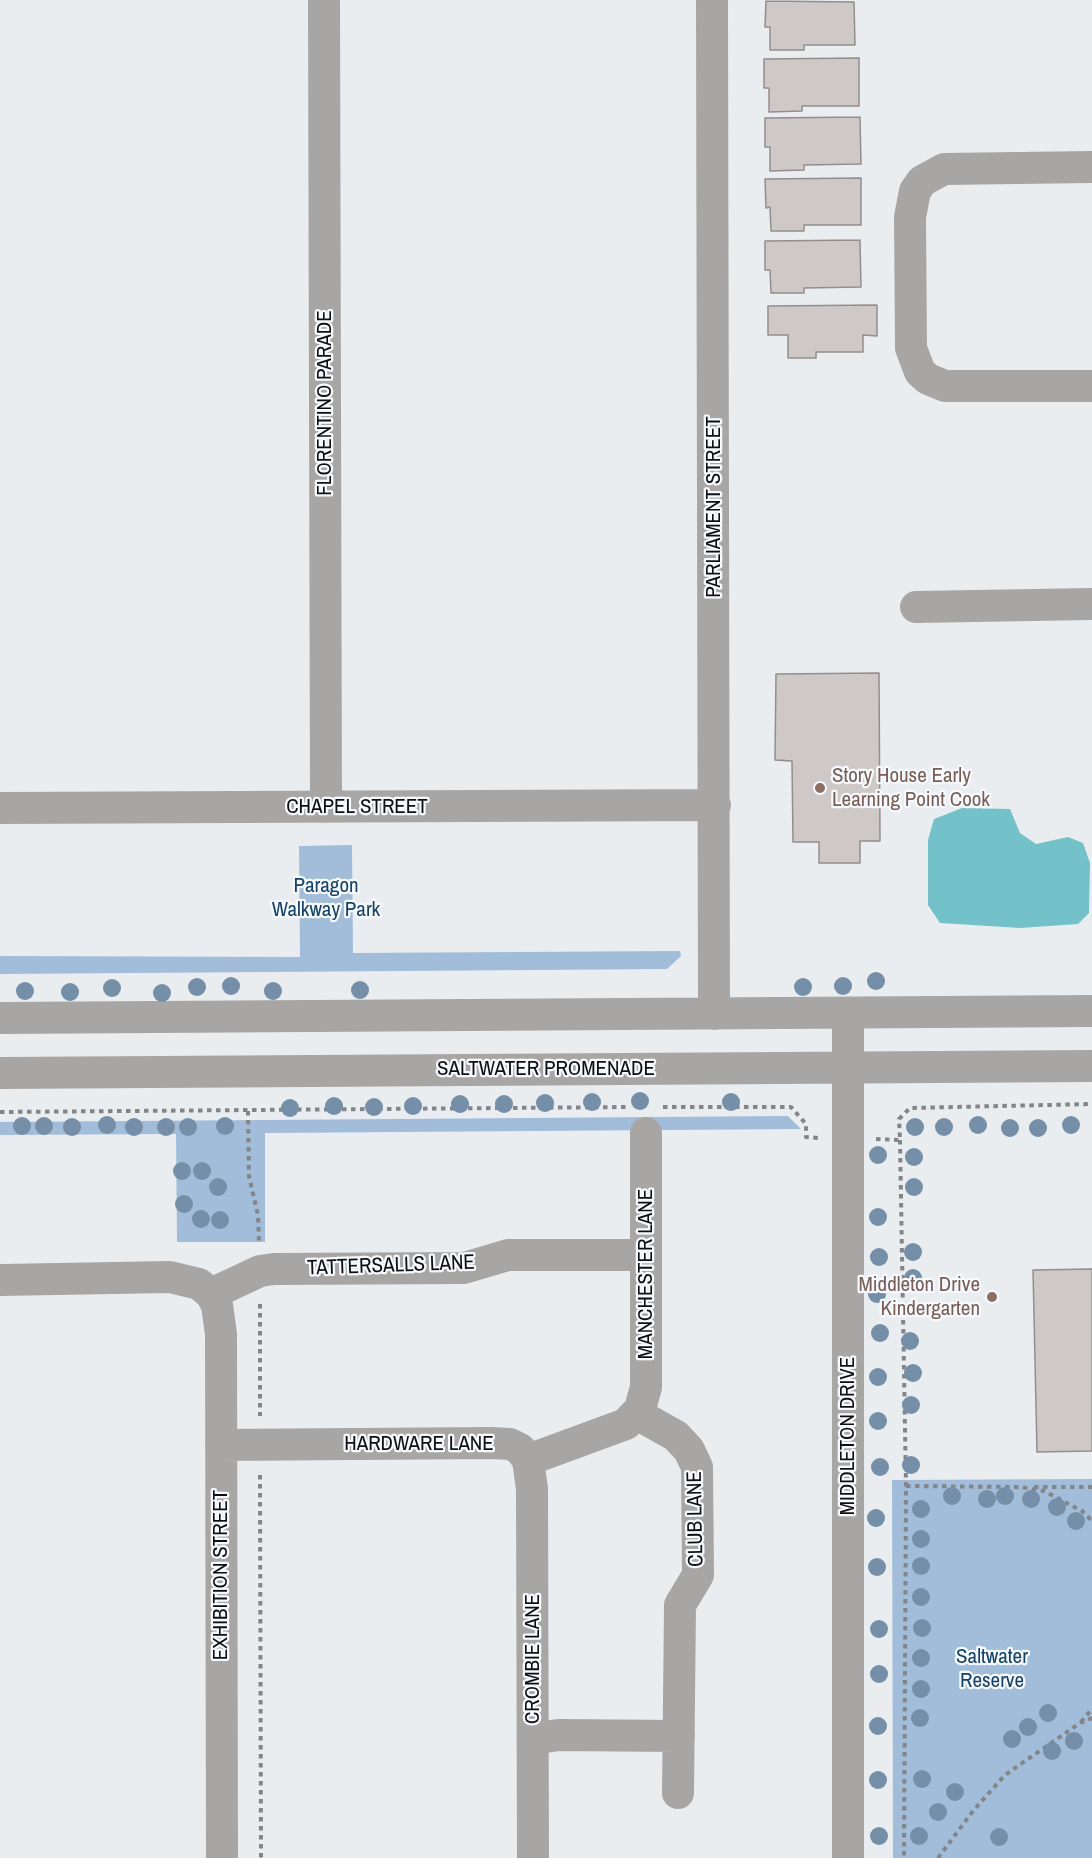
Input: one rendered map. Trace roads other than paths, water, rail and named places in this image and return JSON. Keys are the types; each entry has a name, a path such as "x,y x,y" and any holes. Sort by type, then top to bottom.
{"street":[{"name":"FLORENTINO PARADE","path":"324,0 326,807"},
{"name":"PARLIAMENT STREET","path":"712,0 714,1014"},
{"path":"1092,167 944,169 922,181 915,191 910,218 911,348 920,372 928,379 945,386 1092,386"},
{"path":"916,607 1092,604"},
{"name":"CHAPEL STREET","path":"0,808 714,805"},
{"path":"0,1018 1092,1011"},
{"name":"MIDDLETON DRIVE","path":"848,1013 848,1858"},
{"name":"SALTWATER PROMENADE","path":"5,1075 1092,1066"},
{"name":"MANCHESTER LANE","path":"637,1414 646,1387 649,1116"},
{"name":"TATTERSALLS LANE","path":"211,1294 260,1271 464,1268 478,1266 508,1255 646,1255"},
{"path":"0,1280 170,1277 188,1280 211,1294"},
{"name":"EXHIBITION STREET","path":"211,1294 218,1310 220,1334 222,1858"},
{"path":"528,1460 616,1430 637,1414"},
{"name":"CLUB LANE","path":"637,1414 676,1436 689,1450 697,1467 698,1575 680,1605 678,1794"},
{"name":"HARDWARE LANE","path":"221,1445 491,1443 510,1444 520,1449 528,1460"},
{"name":"CROMBIE LANE","path":"528,1460 532,1489 533,1858"},
{"path":"533,1739 558,1736 679,1736"}],"place":[{"name":"Story House Early Learning Point Cook","path":"820,788"},
{"name":"Middleton Drive Kindergarten","path":"992,1297"}],"park label":[{"name":"Paragon Walkway Park","path":"326,898"},
{"name":"Saltwater Reserve","path":"992,1669"}]}
